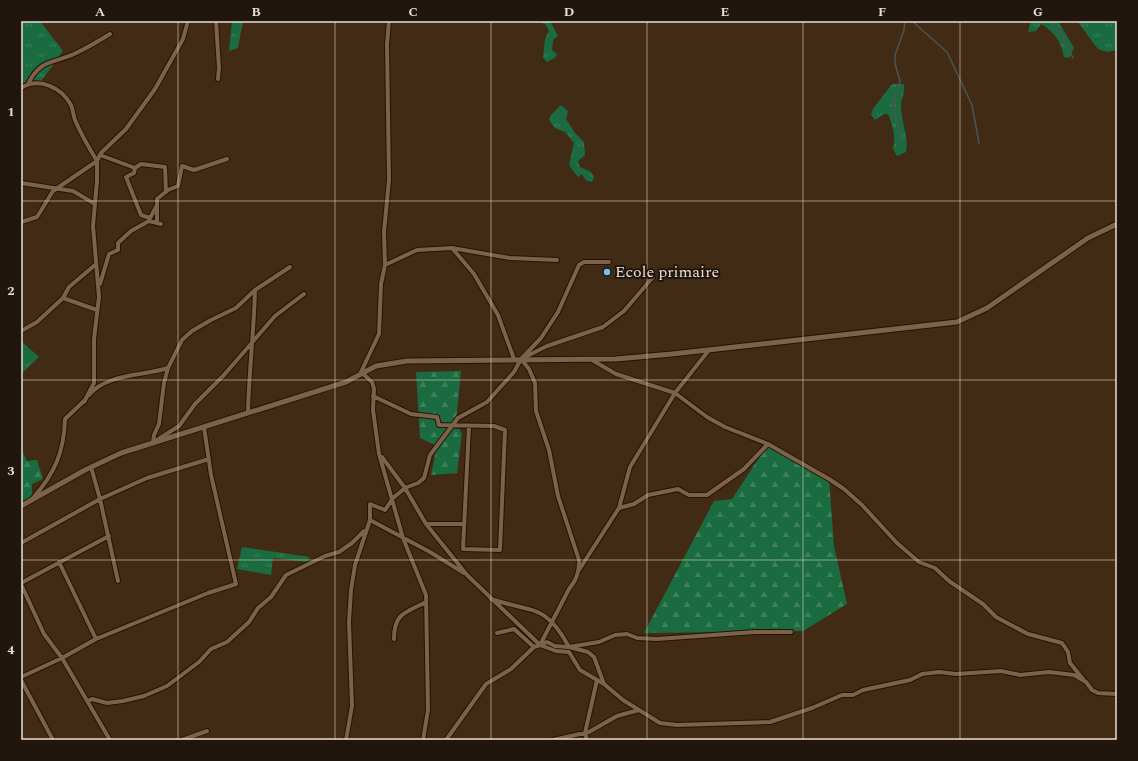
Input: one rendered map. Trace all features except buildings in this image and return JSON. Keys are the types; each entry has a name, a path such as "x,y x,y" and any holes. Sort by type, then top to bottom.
{"street":[{"path":"99,287 95,265 93,226 97,161 100,155 126,129 155,89 183,39 188,21"},
{"path":"216,21 219,68 218,80"},
{"path":"361,372 379,334 380,284 385,265 384,232 389,180 387,44 389,21"},
{"path":"21,88 28,84 31,78 44,64 77,53 110,34"},
{"path":"28,84 52,86 71,104 81,133 97,161"},
{"path":"100,155 135,168"},
{"path":"166,192 165,167 141,164 135,168 134,173 126,177 141,215 149,220 159,223 157,199 166,192 178,186 182,166 194,170 227,159"},
{"path":"21,222 37,217 53,191 97,161"},
{"path":"21,183 73,191 95,204"},
{"path":"84,402 94,383 93,359 99,287 109,254 118,250 118,243 131,231 149,220 158,205"},
{"path":"21,506 91,467 120,453 346,382 361,372 376,366 406,362 514,359 592,360 708,350 959,321 988,308 1088,238 1117,224"},
{"path":"385,265 417,250 452,248 510,258 557,260"},
{"path":"452,248 474,274 498,315 514,359"},
{"path":"346,740 352,706 349,622 350,590 355,565 370,520 370,504 385,510 393,498 405,488 418,483 424,478 430,455 453,424 458,418 488,402 514,372 521,359 540,338 554,319 578,265 584,262 609,262"},
{"path":"21,331 38,322 63,298 69,287 95,265"},
{"path":"153,443 154,435 159,424 164,383 168,368 182,340 211,320 236,308 255,290 290,267"},
{"path":"521,359 547,346 603,327 624,311 653,277"},
{"path":"248,412 250,355 253,340 255,290"},
{"path":"153,443 178,426 195,404 224,375 275,316 304,294"},
{"path":"63,298 97,310"},
{"path":"579,570 619,508 630,467 675,393 708,350"},
{"path":"521,359 529,369 535,383 536,411 549,450 558,496 579,560 579,570 576,581 569,589 540,645"},
{"path":"592,360 616,374 675,393 691,406 719,424 768,444 844,489 862,505 897,543 919,562 935,568 949,581 983,604 996,617 1028,634 1062,643 1068,652 1070,663 1092,690 1098,693 1117,694"},
{"path":"32,500 47,482 59,457 64,441 65,419 84,402 92,391 114,379 154,373 168,368"},
{"path":"361,372 372,382 373,410 379,454 393,498 403,538 426,595 428,710 423,740"},
{"path":"373,396 411,414 437,417 439,425 453,424 469,426 494,426 505,430 500,550 463,549 469,426"},
{"path":"21,677 62,658 96,639 208,593 236,584 209,459 204,427"},
{"path":"619,508 634,504 648,494 678,489 689,495 707,495 744,469 768,444"},
{"path":"379,454 405,488 426,524 466,574 491,599 540,645 556,651 569,652 580,670 604,684 612,692 660,723 762,722 777,720 842,696 853,695 863,690 910,680 922,674 939,672 956,674 1001,671 1020,675 1049,672 1074,674 1086,682"},
{"path":"21,543 100,499 147,478 209,459"},
{"path":"91,467 109,536 118,581"},
{"path":"370,520 430,552 466,574"},
{"path":"426,524 464,524"},
{"path":"88,701 92,699 107,703 124,701 144,696 167,686 199,662 211,649 227,642 249,622 258,608 272,597 286,575 325,556 339,552 352,543 366,530"},
{"path":"109,536 21,584 44,634 62,658 110,740"},
{"path":"59,562 96,639"},
{"path":"491,599 538,611 553,621 569,647"},
{"path":"394,639 394,625 401,614 426,602"},
{"path":"497,633 514,629 534,647"},
{"path":"569,647 599,642 615,635 627,634 637,638 657,639 755,632 791,632"},
{"path":"446,740 486,684 511,669 534,647 547,642 555,646 569,647 588,652 594,657 604,684"},
{"path":"21,680 53,740"},
{"path":"587,740 585,732 597,680"},
{"path":"554,740 585,732 622,714 639,710"},
{"path":"182,740 194,738 207,731"}],"green space":[{"path":"21,21 40,21 63,51 39,84 21,82"},
{"path":"232,21 243,21 238,48 229,51"},
{"path":"538,21 550,21 558,36 553,40 552,50 557,54 555,58 547,62 543,58 545,39 549,31 546,25"},
{"path":"1031,21 1058,21 1074,48 1069,58 1064,57 1057,38 1046,27 1041,24 1036,31 1028,32"},
{"path":"1077,21 1117,21 1117,50 1107,52 1098,49"},
{"path":"892,84 904,84 901,106 907,146 906,152 897,156 893,149 894,131 888,114 884,114 875,120 871,115 873,109"},
{"path":"561,105 568,111 566,119 575,133 584,142 585,155 578,161 580,167 591,172 594,177 592,182 587,181 581,174 578,177 569,165 574,143 565,132 555,128 549,120 551,115"},
{"path":"21,341 39,357 21,374"},
{"path":"461,371 456,421 462,434 457,473 431,475 437,446 420,438 416,372"},
{"path":"768,444 829,479 834,546 847,604 803,631 644,633 714,501 732,499"},
{"path":"21,448 27,461 37,460 43,479 32,484 32,500 24,504 21,490"},
{"path":"242,547 309,557 309,562 273,558 271,575 237,569"}],"waterway":[{"path":"901,141 893,104 900,81 895,64 895,55 904,30 905,21"},
{"path":"912,21 947,52 972,105 979,143"},
{"path":"1050,21 1062,36 1073,58"}],"place":[{"name":"Ecole primaire","path":"607,272"}]}
